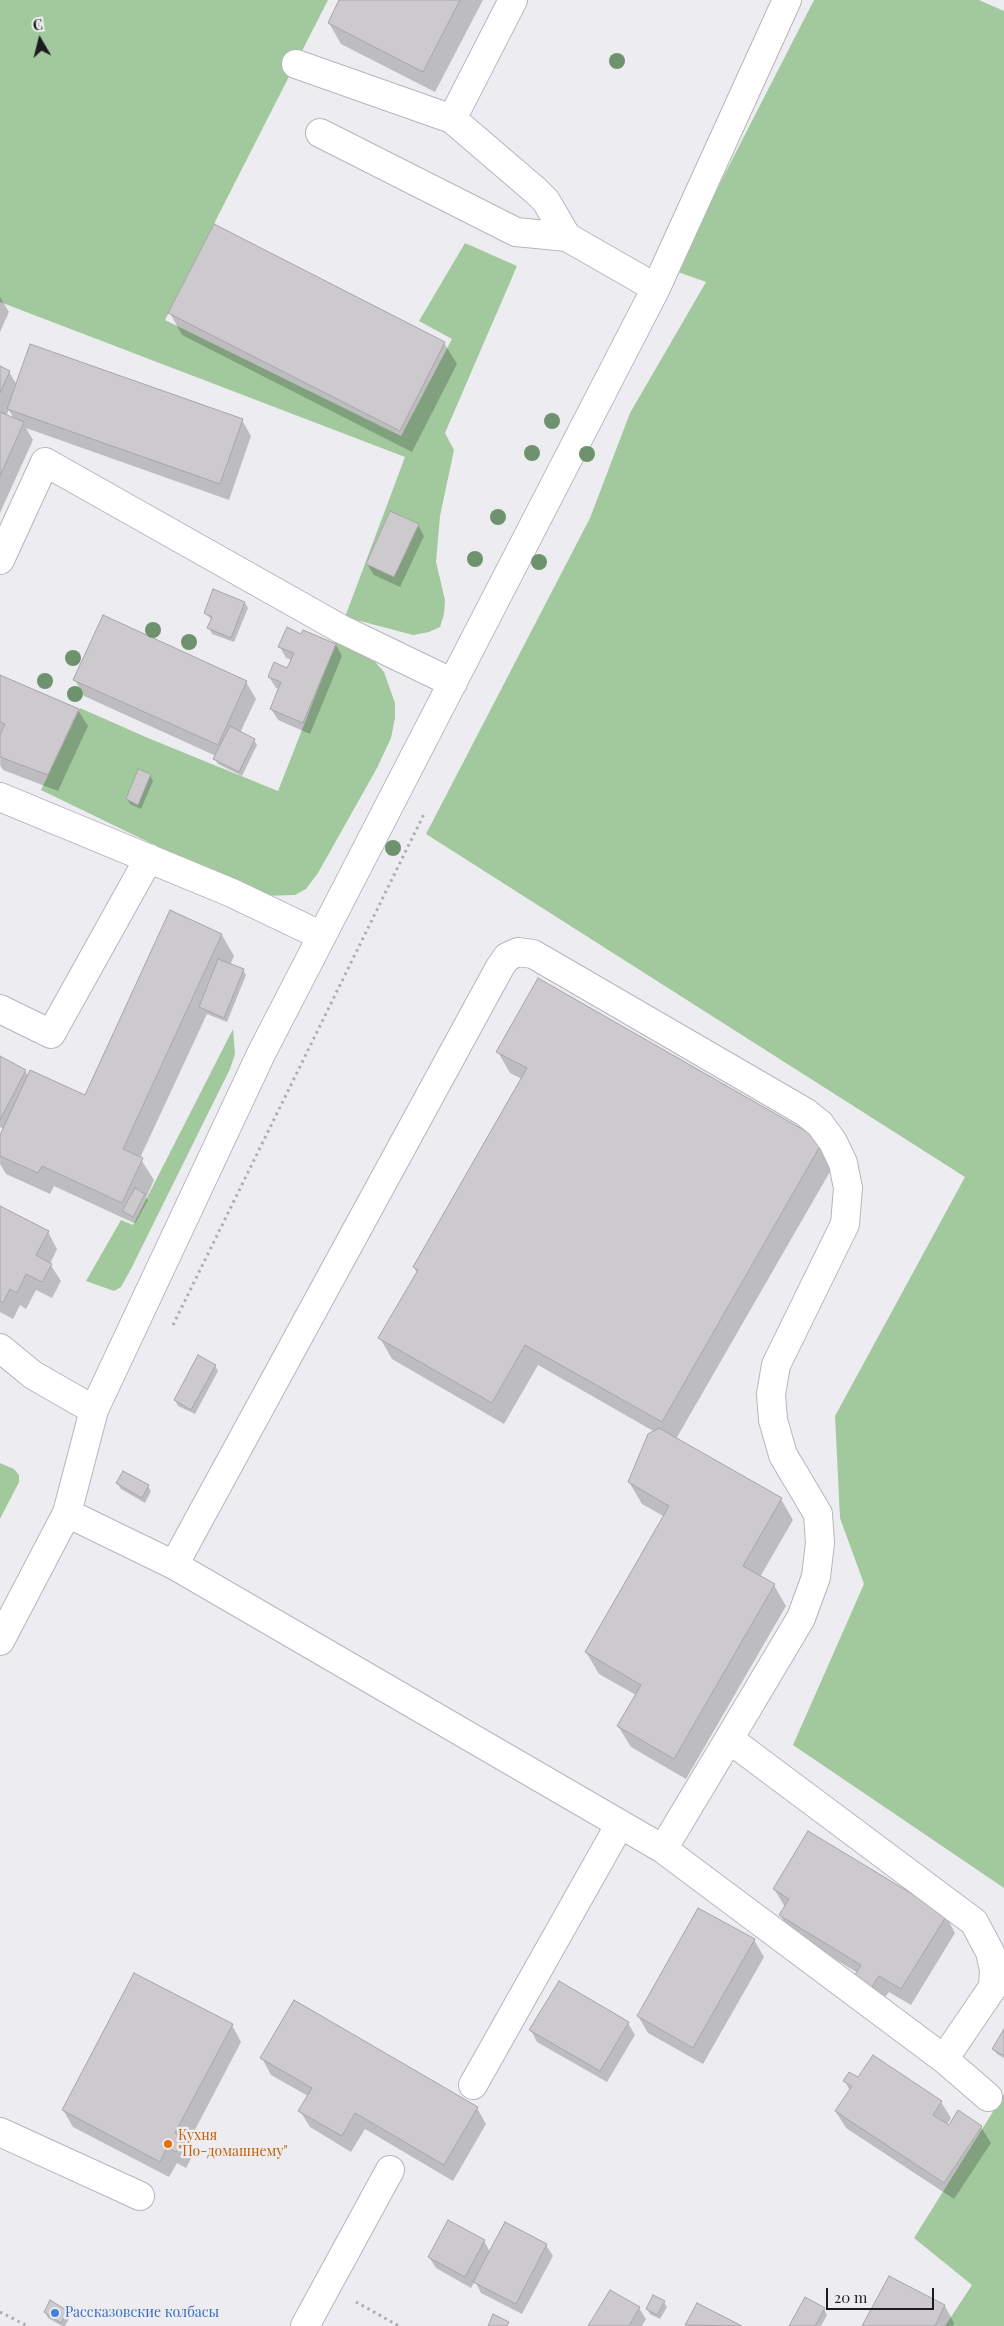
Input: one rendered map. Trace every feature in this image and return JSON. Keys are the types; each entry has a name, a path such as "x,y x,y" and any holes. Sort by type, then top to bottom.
{"street":[{"path":"452,119 513,0"},
{"path":"0,1641 67,1513 94,1410 261,1054 454,683 656,288 787,0"},
{"path":"296,64 452,119 546,201 567,237"},
{"path":"320,133 516,232 567,237 656,288"},
{"path":"0,560 45,462 341,629 454,683"},
{"path":"0,797 232,892 322,936"},
{"path":"0,1009 51,1034 148,858"},
{"path":"174,1565 500,968 508,957 518,952 533,954 805,1112 820,1124 833,1142 843,1163 848,1188 845,1224 776,1365 771,1394 774,1420 782,1455 818,1514 820,1543 816,1577 801,1618 663,1849"},
{"path":"0,1348 33,1375 94,1410"},
{"path":"67,1513 174,1565 663,1849 944,2059 988,2097"},
{"path":"729,1739 974,1922 990,1952 994,1970 993,1988 944,2059"},
{"path":"473,2085 620,1824"},
{"path":"0,2132 140,2196"},
{"path":"305,2326 390,2170"}],"path":[{"path":"170,1330 430,804"},
{"path":"327,2285 399,2326"},
{"path":"0,2312 28,2326"}],"green space":[{"path":"0,0 328,0 165,320 401,436 452,339 419,321 465,243 517,266 445,433 454,450 440,516 436,562 445,600 444,614 440,627 429,632 413,635 345,617 405,457 0,302","holes":["390,511 394,577 366,564"]},
{"path":"814,0 979,0 1004,11 1004,1888 793,1745 864,1584 840,1518 835,1416 965,1177 426,834 590,518 630,413 706,282 675,271"},
{"path":"338,638 368,654 384,672 395,703 395,718 391,738 377,768 318,873 306,889 295,895 264,896 235,884 41,790 80,708 278,791"},
{"path":"233,1029 235,1054 230,1069 121,1287 114,1291 86,1281 121,1220 133,1225"},
{"path":"0,1463 14,1469 19,1475 19,1482 0,1519"},
{"path":"1004,2094 1004,2326 945,2326 972,2285 914,2238"}],"building":[{"path":"339,0 460,0 423,72 328,23"},
{"path":"214,224 445,342 400,431 168,313"},
{"path":"30,344 243,419 220,484 7,409"},
{"path":"0,366 10,371 0,393"},
{"path":"0,412 24,422 0,476"},
{"path":"390,511 419,524 394,577 366,564"},
{"path":"213,589 245,602 231,638 207,628 212,617 204,613"},
{"path":"103,615 247,681 218,745 73,680"},
{"path":"287,627 301,634 303,630 336,644 303,723 270,709 281,682 268,677 274,662 287,668 294,653 278,647"},
{"path":"0,675 79,709 48,775 0,757 0,735 5,724 0,722"},
{"path":"230,726 255,739 239,772 213,759"},
{"path":"138,769 151,774 138,805 126,799"},
{"path":"170,910 222,934 123,1149 143,1158 122,1203 42,1166 38,1173 0,1156 0,1135 30,1070 85,1095"},
{"path":"218,959 244,969 224,1018 199,1007"},
{"path":"538,978 823,1141 662,1422 525,1345 492,1403 378,1338 418,1270 413,1267 527,1068 496,1052"},
{"path":"0,1056 26,1070 0,1120"},
{"path":"135,1188 145,1194 133,1217 122,1211"},
{"path":"0,1206 49,1231 36,1255 52,1264 42,1282 26,1274 17,1293 10,1289 3,1303 0,1301"},
{"path":"198,1355 216,1365 191,1410 174,1400"},
{"path":"659,1428 782,1498 743,1566 775,1584 674,1759 617,1726 641,1685 585,1652 669,1506 628,1482 648,1434"},
{"path":"123,1471 149,1485 142,1498 116,1483"},
{"path":"808,1831 947,1915 901,1989 879,1976 871,1988 853,1978 861,1965 779,1915 789,1899 773,1889"},
{"path":"698,1908 755,1939 693,2048 637,2016"},
{"path":"134,1973 233,2024 175,2133 184,2138 176,2152 167,2147 160,2162 62,2110"},
{"path":"559,1981 629,2022 600,2071 529,2030"},
{"path":"294,2000 478,2107 444,2165 355,2113 342,2136 298,2111 312,2088 260,2058"},
{"path":"1004,2029 1004,2056 992,2049"},
{"path":"873,2055 942,2101 933,2115 949,2125 958,2110 982,2126 944,2183 835,2111 852,2086 843,2081 849,2072 858,2077"},
{"path":"448,2220 485,2240 465,2277 428,2257"},
{"path":"505,2222 547,2244 516,2304 473,2282"},
{"path":"889,2276 945,2305 935,2326 862,2326"},
{"path":"610,2290 640,2307 629,2326 588,2326"},
{"path":"653,2295 665,2301 657,2315 646,2309"},
{"path":"805,2297 825,2308 815,2326 789,2326"},
{"path":"50,2300 68,2311 61,2323 44,2312"},
{"path":"697,2303 742,2326 685,2325"},
{"path":"493,2314 509,2322 507,2326 488,2326"}],"place":[{"name":"Кухня \"По-домашнему\"","path":"168,2144"},
{"name":"Рассказовские колбасы","path":"55,2313"}]}
